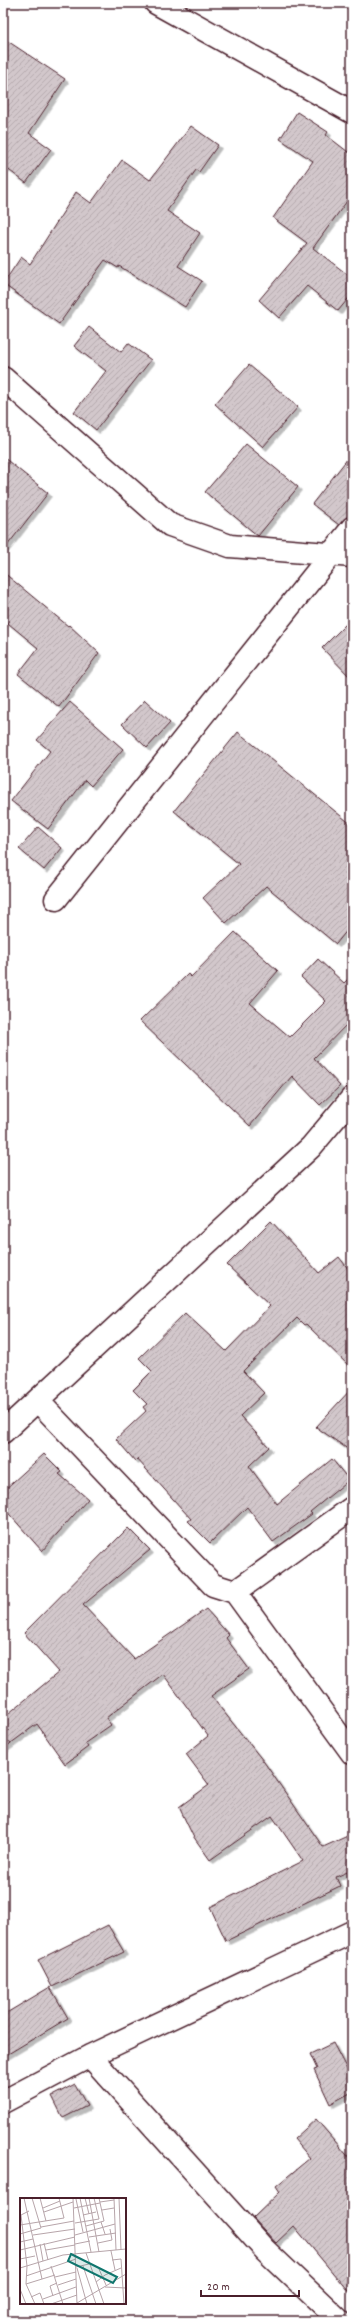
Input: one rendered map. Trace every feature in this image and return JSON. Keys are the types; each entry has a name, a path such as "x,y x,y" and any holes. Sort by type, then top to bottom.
{"street":[{"path":"156,3 352,112"},
{"path":"3,378 170,525 230,546 329,556 352,556"},
{"path":"56,898 352,528"},
{"path":"3,1432 311,1147 352,1098"},
{"path":"38,1401 213,1585 235,1592 352,1753"},
{"path":"235,1592 352,1508"},
{"path":"3,2102 90,2056 352,1932"},
{"path":"90,2056 265,2250 340,2321"}],"building":[{"path":"3,38 65,79 29,133 51,149 26,183 6,168 3,172"},
{"path":"297,112 328,132 326,135 352,155 352,194 313,248 352,278 352,294 338,311 307,286 279,318 259,300 307,243 273,218 313,161 280,139"},
{"path":"191,126 218,145 199,172 196,170 167,211 200,233 178,266 202,281 185,307 119,266 118,268 105,260 59,324 3,284 21,257 30,264 76,192 91,203 122,160 150,180"},
{"path":"89,327 121,352 128,343 151,360 96,430 74,412 106,371 74,346"},
{"path":"249,365 298,407 263,447 215,404"},
{"path":"246,444 298,487 258,536 205,492"},
{"path":"352,453 352,514 339,525 312,504"},
{"path":"3,457 48,493 3,551"},
{"path":"3,572 68,626 69,625 99,653 59,707 18,674 38,648 3,619"},
{"path":"352,618 352,679 322,648"},
{"path":"145,700 170,723 147,748 122,724"},
{"path":"70,702 123,749 91,786 85,780 48,829 11,801 50,751 37,740"},
{"path":"238,732 352,825 352,924 336,944 266,886 226,923 203,898 239,864 174,811"},
{"path":"38,827 62,848 44,870 19,849"},
{"path":"235,932 278,971 250,1003 290,1037 326,1001 301,977 318,959 344,983 352,975 352,1026 348,1023 314,1058 340,1086 320,1105 292,1076 250,1126 140,1021 188,974 191,977"},
{"path":"271,1221 319,1273 339,1257 352,1274 352,1369 306,1324 304,1325 297,1318 243,1371 264,1393 240,1416 269,1447 249,1466 277,1504 332,1459 349,1480 310,1512 312,1514 273,1542 247,1507 210,1543 188,1521 191,1519 137,1459 135,1461 116,1439 146,1411 143,1407 147,1404 133,1390 152,1371 139,1358 185,1313 226,1351 270,1306 227,1265"},
{"path":"352,1388 352,1452 316,1427"},
{"path":"44,1454 62,1472 59,1474 88,1499 42,1551 3,1507 3,1491"},
{"path":"128,1528 150,1550 83,1605 134,1659 206,1609 229,1635 226,1638 249,1669 211,1696 264,1762 323,1847 352,1834 352,1870 336,1877 340,1886 226,1941 210,1907 303,1861 272,1816 210,1860 193,1836 179,1807 209,1785 186,1754 208,1736 163,1674 106,1718 111,1725 85,1743 88,1747 65,1764 37,1724 3,1749 3,1718 59,1672 24,1633"},
{"path":"108,1925 124,1952 52,1987 38,1960"},
{"path":"50,1987 68,2018 3,2057 3,2015"},
{"path":"333,2043 352,2079 352,2092 330,2104 314,2070 317,2069 310,2054"},
{"path":"75,2084 87,2106 63,2118 52,2096"},
{"path":"316,2119 352,2161 352,2296 294,2226 276,2243 253,2218 280,2192 276,2186 310,2158 294,2139"}]}
